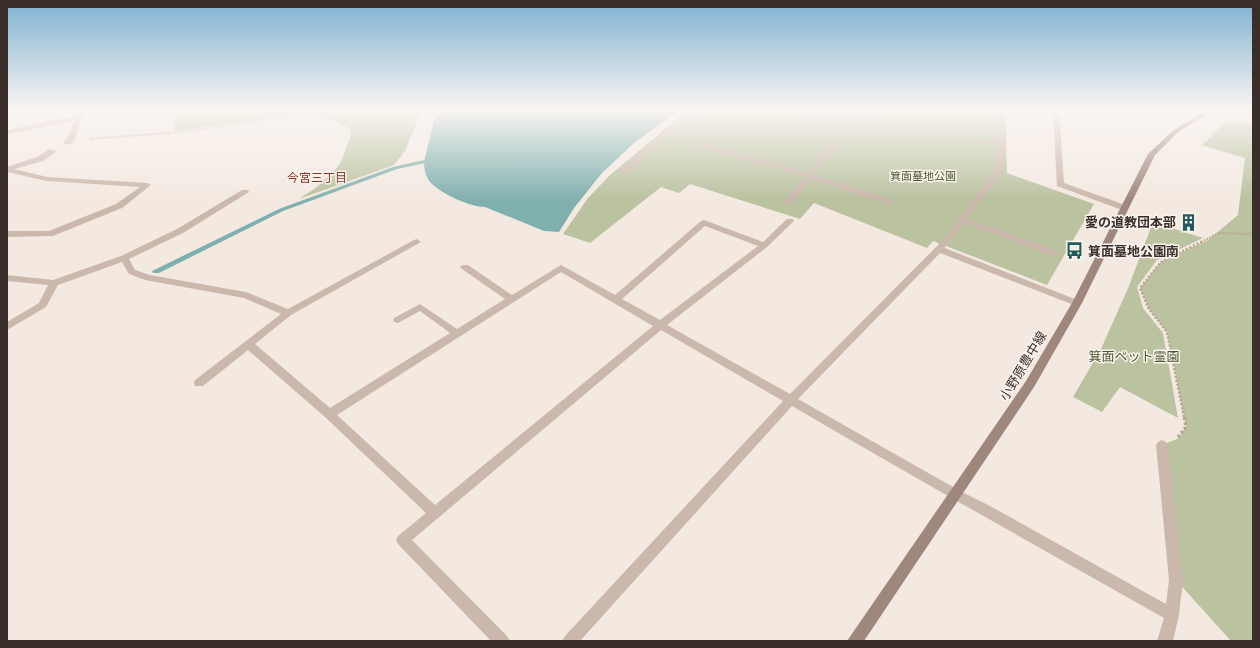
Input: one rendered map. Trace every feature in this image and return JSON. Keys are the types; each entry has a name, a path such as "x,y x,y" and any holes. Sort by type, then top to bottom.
{"street":[{"path":"622,172 660,140"},
{"path":"788,202 839,140"},
{"path":"981,140 1002,144"},
{"path":"570,641 791,400 939,249 999,172 1002,140"},
{"path":"1058,140 1060,184 1125,208"},
{"name":"小野原豊中線","path":"855,641 1030,384 1077,303 1152,154 1166,140"},
{"path":"695,144 810,176 889,202"},
{"path":"7,169 40,159 53,151"},
{"path":"7,169 47,179 146,185 119,206 50,234 7,234"},
{"path":"7,278 54,283 124,258 180,231 245,192"},
{"path":"962,219 1054,253"},
{"path":"502,641 402,540 659,326 764,245 790,221"},
{"path":"615,300 704,223 764,245"},
{"path":"199,383 229,357 249,345 288,313 416,242"},
{"path":"939,249 1077,303"},
{"path":"124,258 132,272 148,278 246,295 288,313"},
{"path":"465,267 511,299"},
{"path":"329,414 560,268 955,495 994,514 1172,615"},
{"path":"7,327 43,305 54,283"},
{"path":"398,320 420,307 456,334"},
{"path":"249,345 329,414 435,514"},
{"path":"1162,445 1176,580 1172,615 1165,641"}],"path":[{"path":"67,143 83,140"},
{"path":"1162,445 1177,439 1186,427 1167,332 1149,309 1140,288 1161,262 1219,233 1253,234"}],"green space":[{"path":"349,140 409,140 405,151 394,165 299,199 317,187 335,170 341,162"},
{"name":"箕面墓地公園","path":"652,140 1006,140 1007,173 1094,204 1047,285 933,241 927,248 814,203 800,219 690,184 679,193 661,187 590,243 563,234 588,198 611,174"},
{"path":"1207,140 1253,140 1253,641 1231,641 1176,580 1162,445 1177,439 1186,427 1167,332 1149,309 1140,288 1161,262 1208,240 1238,215 1245,158 1201,145"},
{"name":"箕面ペット霊園","path":"1153,222 1203,238 1157,260 1137,287 1143,308 1163,333 1178,418 1120,387 1102,412 1073,397 1101,349 1129,286"}],"water":[{"path":"429,140 638,140 602,173 574,208 559,232 544,231 485,207 472,205 456,199 431,183 424,168"}],"waterway":[{"path":"156,271 281,210 395,168 424,162"}],"place":[{"name":"愛の道教団本部","path":"1189,222"},
{"name":"箕面墓地公園南","path":"1075,251"}],"district":[{"name":"今宮三丁目","path":"317,178"}]}
